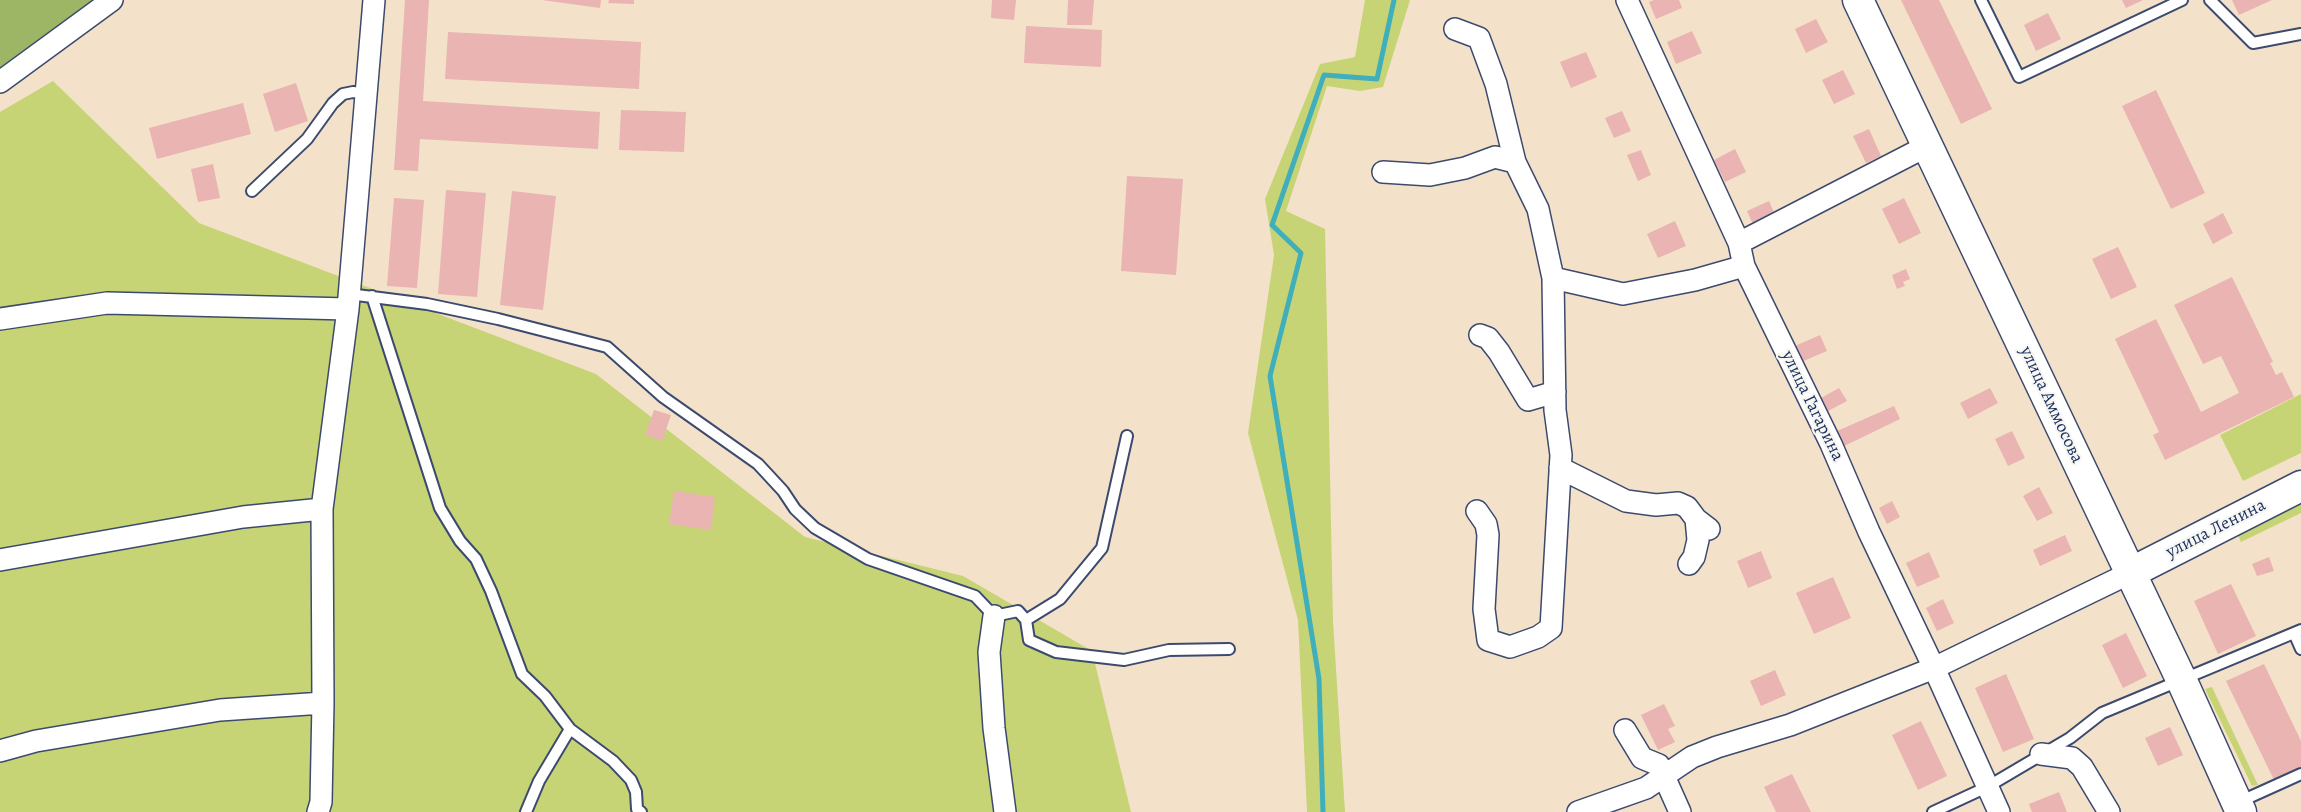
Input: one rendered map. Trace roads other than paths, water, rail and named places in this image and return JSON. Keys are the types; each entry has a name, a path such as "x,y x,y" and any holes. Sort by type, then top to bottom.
{"main road":[{"name":"улица Аммосова","path":"1858,0 2182,681 2238,808"},
{"name":"улица Ленина","path":"2130,573 2301,486"}],"street":[{"path":"0,82 112,0"},
{"path":"318,812 321,802 322,509 349,301 374,0"},
{"name":"улица Гагарина","path":"1627,0 1739,243 1744,266 1831,444 1869,532 1999,812"},
{"path":"1455,29 1479,38 1496,84 1515,162 1538,209 1553,278 1555,392 1561,455 1551,628 1538,637 1510,646 1488,640 1484,609 1488,535 1486,524 1477,511"},
{"path":"1739,243 1927,146"},
{"path":"1383,172 1430,175 1465,168 1495,157 1515,162"},
{"path":"1553,278 1623,294 1695,280 1744,266"},
{"path":"0,319 107,303 349,301"},
{"path":"1480,335 1488,338 1499,352 1528,400 1555,392"},
{"path":"1560,468 1626,501 1656,505 1678,503 1687,507 1702,524 1694,557 1689,564"},
{"path":"0,560 243,517 322,509"},
{"path":"1578,812 1646,788 1692,757 1790,725 1934,668 2130,573"},
{"path":"994,616 989,652 994,728 1005,812"},
{"path":"0,751 47,739 220,710 322,703"},
{"path":"1625,730 1642,758 1659,765 1680,812"},
{"path":"2041,754 2072,758 2082,767 2109,812"}],"lane":[{"path":"1981,0 2019,77 2182,0"},
{"path":"2210,0 2253,43 2301,34"},
{"path":"252,191 307,139 343,94 352,92 366,94"},
{"path":"372,296 440,508 460,541 476,559 491,591 522,674 544,696 570,729 613,761 631,780 636,792 636,811"},
{"path":"349,301 372,296 447,308 607,347 663,397 758,464 783,491 795,509 815,528 868,559 975,596 994,616 1018,611 1026,620 1029,640 1056,652 1124,660 1168,650 1229,649"},
{"path":"1026,620 1060,599 1102,548 1127,436"},
{"path":"1933,812 1987,787 2070,738 2102,713 2297,632 2301,649"},
{"path":"526,812 539,781 570,729"},
{"path":"2238,808 2301,774"}],"waterway":[{"path":"1323,812 1319,679 1270,376 1301,253 1272,225 1324,75 1377,79 1394,0"}]}
